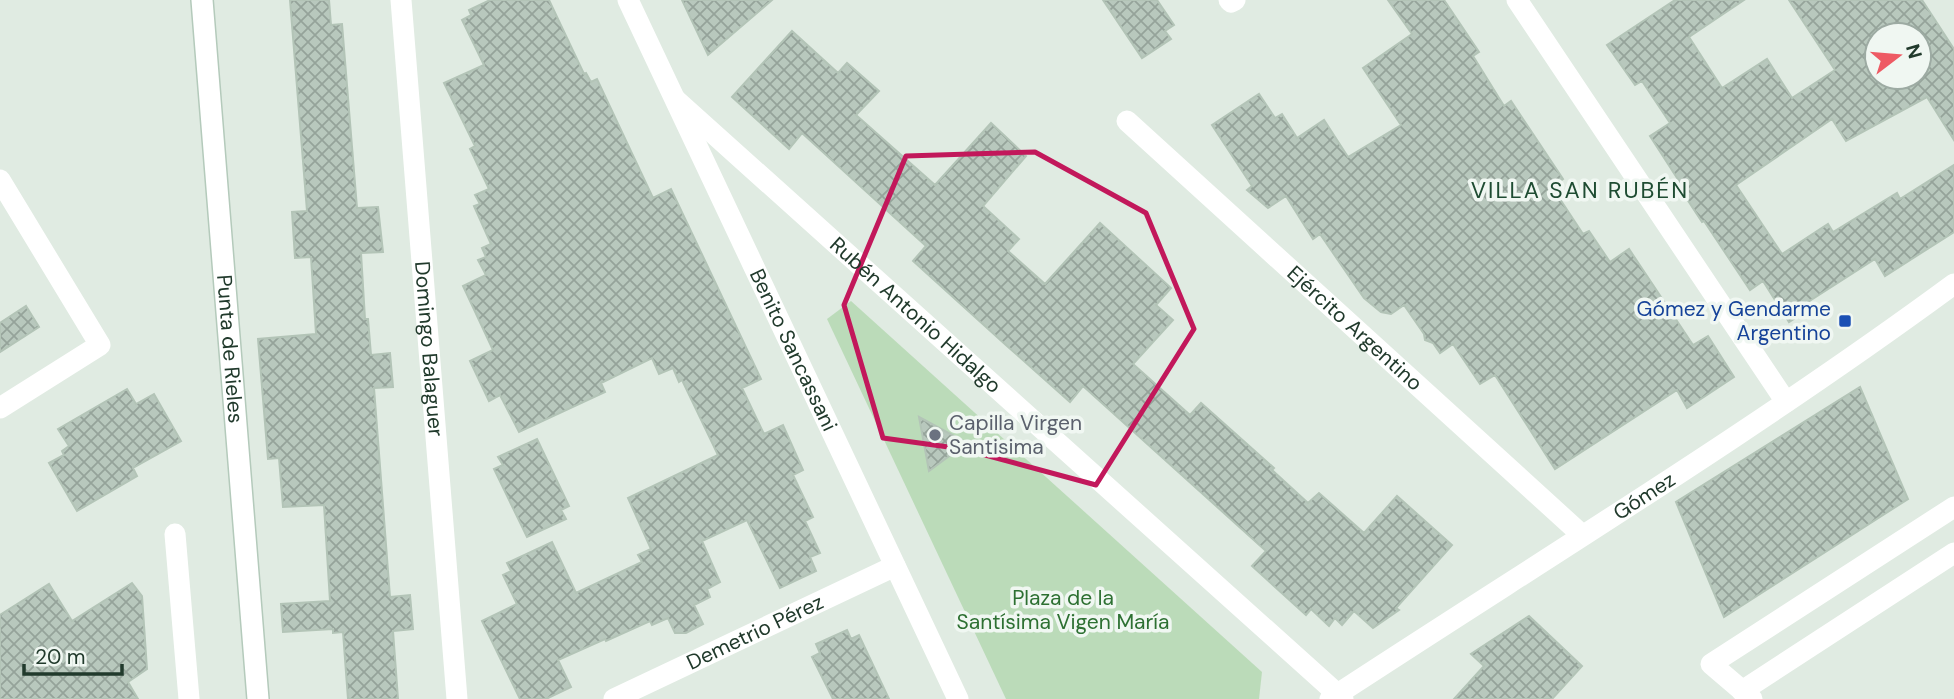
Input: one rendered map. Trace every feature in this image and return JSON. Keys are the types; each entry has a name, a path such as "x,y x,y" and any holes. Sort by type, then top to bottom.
{"street":[{"name":"Punta de Rieles","path":"202,0 258,699"},
{"name":"Domingo Balaguer","path":"401,0 457,699"},
{"name":"Benito Sancassani","path":"628,0 958,699"},
{"path":"1229,0 1235,0"},
{"path":"1517,0 1786,402"},
{"name":"Rubén Antonio Hidalgo","path":"676,100 1337,697"},
{"name":"Ejército Argentino","path":"1127,121 1581,535"},
{"path":"0,180 100,345 0,408"},
{"name":"Gómez","path":"1337,697 1786,402 1868,347 1954,284"},
{"path":"1954,507 1712,664 1747,695 1954,553"},
{"path":"175,534 189,699"},
{"name":"Demetrio Pérez","path":"614,699 895,566"}],"highlighted area":[{"path":"1035,152 1146,213 1194,329 1096,485 963,449 883,438 844,305 906,156"}],"green space":[{"name":"Plaza de la Santísima Vigen María","path":"851,301 1262,672 1259,699 1006,699 827,319"}],"building":[{"path":"290,0 329,0 331,25 342,24 357,208 378,207 383,252 361,253 365,319 368,319 371,355 390,353 393,387 374,388 390,597 410,595 413,629 393,631 398,699 348,699 343,632 333,633 333,629 283,632 281,604 330,601 324,505 283,507 279,458 268,459 258,339 316,334 311,257 295,258 292,212 307,211"},
{"path":"490,0 549,0 584,74 586,73 591,82 597,79 653,198 671,189 761,379 742,388 764,434 783,425 803,470 793,475 813,517 805,521 820,553 810,557 816,571 780,588 747,520 702,541 720,582 707,589 710,597 694,605 703,624 686,633 675,633 668,618 652,625 650,621 558,660 571,687 546,699 520,699 482,621 517,604 503,575 511,571 507,563 552,542 576,593 642,562 638,555 651,549 628,498 718,455 682,380 679,382 673,368 659,374 652,358 601,383 605,392 519,432 500,395 489,401 470,361 493,350 463,286 486,275 478,260 486,257 482,248 491,244 474,206 480,204 475,195 489,189 470,149 475,146 444,83 484,65 462,20 471,15 469,10"},
{"path":"682,0 772,0 708,55"},
{"path":"1103,0 1157,0 1174,25 1165,31 1171,39 1142,58"},
{"path":"1388,0 1444,0 1479,52 1473,56 1504,106 1511,101 1563,179 1552,187 1583,234 1589,231 1610,262 1629,249 1693,345 1708,336 1734,377 1687,408 1677,390 1555,469 1495,375 1480,384 1453,344 1440,353 1433,343 1425,340 1424,334 1404,305 1391,314 1381,312 1364,298 1320,234 1313,239 1286,196 1268,208 1247,190 1252,186 1212,125 1259,94 1275,118 1282,114 1297,138 1324,120 1348,157 1401,125 1363,68 1412,34"},
{"path":"1675,0 1744,0 1689,37 1722,88 1767,59 1792,98 1835,70 1789,0 1922,0 1954,49 1954,140 1927,97 1846,141 1832,119 1736,185 1782,254 1828,224 1833,232 1897,193 1900,199 1954,165 1954,232 1885,276 1875,259 1808,302 1811,308 1789,322 1763,281 1750,290 1685,196 1688,195 1650,136 1670,123 1642,81 1635,85 1607,45"},
{"path":"792,31 838,73 847,63 879,91 856,115 935,185 991,123 1026,156 983,206 1019,239 1008,251 1045,284 1100,223 1171,288 1156,305 1173,320 1133,364 1190,415 1201,403 1274,468 1272,470 1308,503 1319,493 1364,533 1397,496 1452,545 1396,608 1399,610 1373,628 1354,611 1342,625 1335,618 1329,626 1311,609 1306,615 1252,566 1266,551 1083,386 1070,402 1007,346 913,261 926,246 802,133 789,149 732,97"},
{"path":"26,306 39,327 0,352 0,323"},
{"path":"1860,387 1908,499 1724,617 1676,502"},
{"path":"127,389 136,404 154,394 181,441 133,468 137,476 77,511 49,463 64,455 62,451 69,446 58,429"},
{"name":"Capilla Virgen Santisima","path":"919,417 967,443 929,471"},
{"path":"537,439 569,506 561,510 566,519 527,537 494,469 503,465 498,457"},
{"path":"132,583 142,596 147,669 128,682 138,699 0,699 0,615 49,584 72,621"},
{"path":"1529,616 1582,666 1552,699 1454,699 1484,666 1471,654"},
{"path":"847,630 851,639 859,635 889,699 833,699 812,657 820,653 816,644"}],"place":[{"name":"Gómez y Gendarme Argentino","path":"1845,321"},
{"name":"Capilla Virgen Santisima","path":"935,435"}],"district":[{"name":"VILLA SAN RUBÉN","path":"1580,190"}]}
